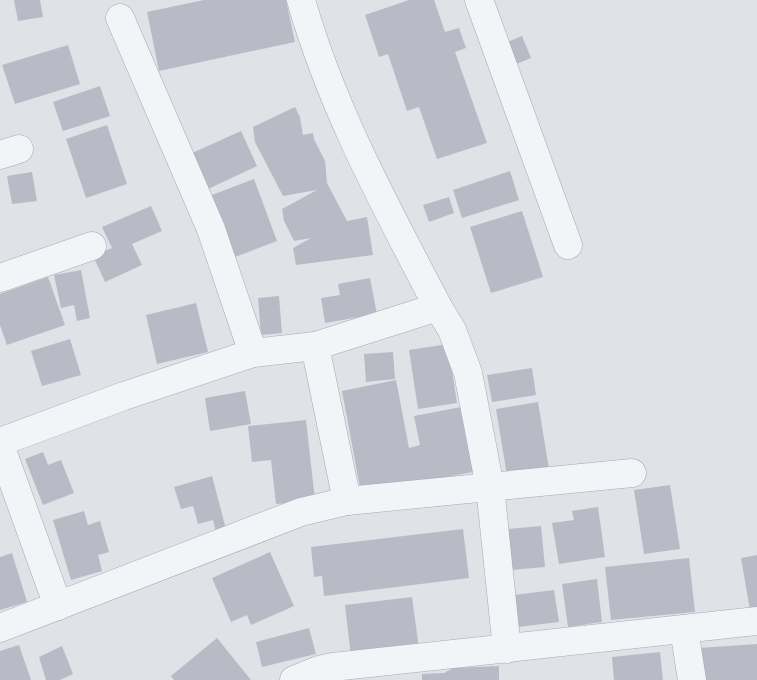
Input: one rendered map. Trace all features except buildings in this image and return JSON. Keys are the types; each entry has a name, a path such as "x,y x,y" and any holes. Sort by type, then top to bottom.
{"street":[{"path":"301,0 322,67 361,159 438,308 452,330 468,373 490,487 508,649"},
{"path":"478,0 568,245"},
{"path":"120,18 211,229 253,353"},
{"path":"0,278 92,246"},
{"path":"58,606 0,444 124,396 253,353 315,346 438,308"},
{"path":"315,346 347,501"},
{"path":"0,628 301,512 347,501 632,473"},
{"path":"296,679 333,667 757,621"},
{"path":"684,629 692,680"}]}
